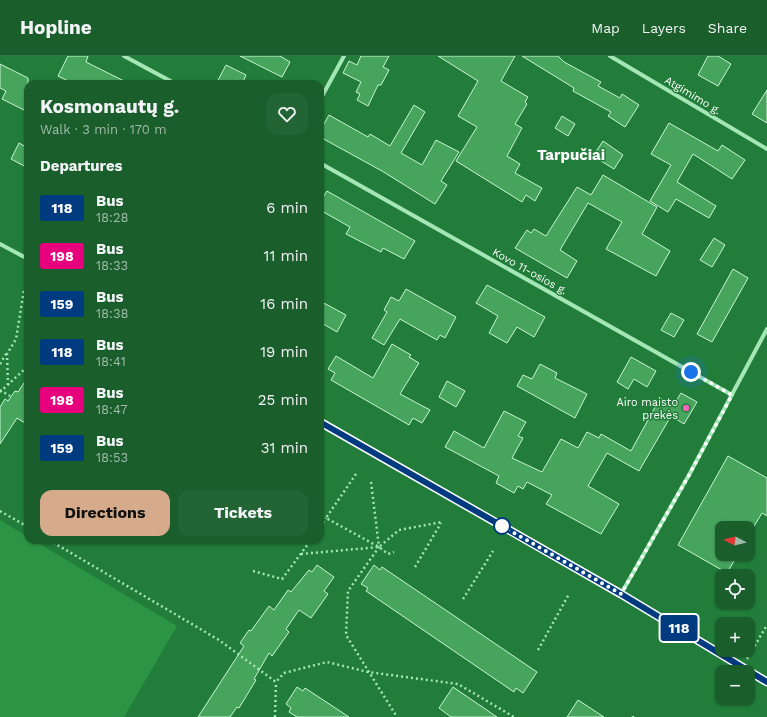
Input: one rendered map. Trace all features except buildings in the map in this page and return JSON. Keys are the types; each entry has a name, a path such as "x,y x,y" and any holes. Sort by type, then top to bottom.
{"street":[{"path":"124,56 169,80"},
{"path":"324,93 344,56"},
{"name":"Atgimimo g.","path":"610,56 767,149"},
{"name":"Kovo 11-osios g.","path":"324,164 732,395"},
{"path":"0,244 24,257"},
{"path":"621,594 689,475 767,329"},
{"path":"324,424 621,594 741,665"},
{"path":"755,674 767,682"}],"path":[{"path":"0,364 16,339 24,290"},
{"path":"6,354 8,385"},
{"path":"10,396 1,391 24,370"},
{"path":"324,521 356,474"},
{"path":"371,482 379,547"},
{"path":"0,511 24,525"},
{"path":"326,518 379,547 388,554 394,552"},
{"path":"397,717 346,635 348,591 379,547 399,530 442,522 415,567"},
{"path":"56,544 219,640 276,682"},
{"path":"253,571 282,579 308,544"},
{"path":"302,554 379,547"},
{"path":"463,599 493,551"},
{"path":"538,650 569,594"},
{"path":"744,665 767,626"},
{"path":"275,717 276,682 284,673 327,662 368,672 458,684 514,717"}],"green space":[{"path":"0,520 24,535 24,544 40,544 177,626 124,717 0,717"}],"bus line":[{"name":"118","path":"324,424 621,594 767,682"}],"place":[{"name":"Airo maisto prekės","path":"686,408"}],"district":[{"name":"Tarpučiai","path":"571,155"}],"route":[{"path":"502,526 621,594 689,475 732,395 691,372"}]}
